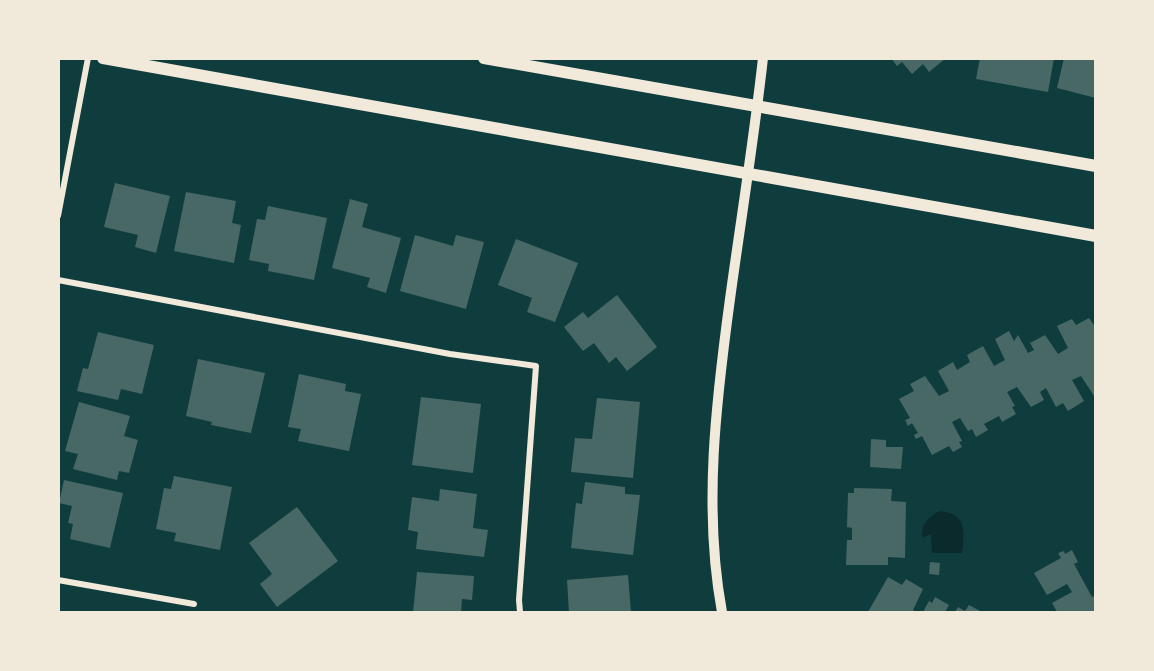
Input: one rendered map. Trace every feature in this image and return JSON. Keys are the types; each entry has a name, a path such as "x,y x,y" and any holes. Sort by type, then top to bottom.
{"main road":[{"path":"103,58 1095,236"},
{"path":"484,58 1095,166"}],"street":[{"path":"58,216 88,58"},
{"path":"722,612 713,520 712,481 718,388 763,58"},
{"path":"58,280 450,354 536,366 520,612"},
{"path":"58,580 194,604"}],"water":[{"path":"940,511 949,513 960,520 964,538 962,553 932,553 931,534 922,538 926,521"}],"building":[{"path":"891,58 946,58 929,72 923,64 912,74 902,62 897,66"},
{"path":"980,58 1054,58 1048,92 976,79"},
{"path":"1064,58 1096,58 1096,98 1057,88"},
{"path":"115,183 170,196 156,253 135,247 138,235 104,227"},
{"path":"186,192 236,201 232,223 241,225 234,263 174,251"},
{"path":"350,199 368,204 362,227 401,238 386,293 367,287 370,278 332,268"},
{"path":"268,206 327,218 314,280 268,271 269,264 249,260 257,219 265,220"},
{"path":"415,235 453,246 456,235 484,242 466,309 400,291"},
{"path":"516,239 578,263 555,322 527,312 532,298 498,285"},
{"path":"617,295 657,347 627,371 616,357 609,363 594,343 583,351 564,327 583,312 588,318"},
{"path":"1089,318 1096,328 1096,399 1081,376 1072,380 1084,401 1068,411 1063,403 1056,407 1046,388 1040,392 1044,400 1031,407 1017,387 1007,392 1015,406 1012,407 1016,414 1002,422 999,416 984,424 988,430 976,437 972,429 968,431 960,418 952,422 962,441 959,442 962,447 953,452 949,446 932,455 922,436 916,439 914,435 918,433 912,423 908,426 905,420 910,418 899,399 914,391 910,384 925,376 939,396 949,391 938,371 953,362 957,370 970,362 967,355 983,346 994,366 1005,360 995,339 1009,331 1014,341 1018,335 1028,353 1034,350 1030,343 1045,335 1058,354 1068,348 1057,326 1072,319 1076,325"},
{"path":"98,332 154,345 142,394 121,389 118,400 77,391 83,368 88,369"},
{"path":"198,359 265,373 251,433 211,425 212,422 186,416"},
{"path":"299,374 346,384 345,391 361,394 349,451 298,441 301,429 288,427"},
{"path":"421,397 481,404 473,473 412,465"},
{"path":"597,398 640,402 633,478 571,472 575,438 592,439"},
{"path":"79,402 130,416 124,436 138,440 129,473 119,471 117,480 73,469 78,454 65,451"},
{"path":"871,439 886,440 886,447 903,447 901,469 870,467"},
{"path":"174,476 232,487 220,550 174,541 176,533 156,529 164,488 171,489"},
{"path":"64,480 123,493 110,548 70,539 73,524 68,523 72,506 59,503"},
{"path":"585,482 625,487 625,494 640,495 633,555 571,548 576,503 582,504"},
{"path":"854,488 892,489 891,501 906,502 905,558 888,557 888,565 846,565 847,540 852,540 852,528 847,527 848,493 854,493"},
{"path":"440,489 477,494 473,528 488,530 484,557 416,549 418,532 408,530 412,497 439,501"},
{"path":"297,507 338,561 277,607 260,584 272,574 249,543"},
{"path":"1072,550 1078,562 1074,564 1092,597 1096,595 1096,610 1092,612 1057,612 1052,603 1072,592 1067,584 1047,595 1034,573 1061,558 1058,553 1064,551 1065,554"},
{"path":"930,562 940,563 939,575 929,574"},
{"path":"417,572 474,576 472,600 462,599 461,612 413,612"},
{"path":"628,575 631,612 569,612 567,580"},
{"path":"888,577 902,585 906,579 923,589 913,610 917,612 868,612"},
{"path":"935,597 949,605 945,612 923,612 929,601 932,603"},
{"path":"969,605 982,612 955,612 958,607 965,611"}]}
